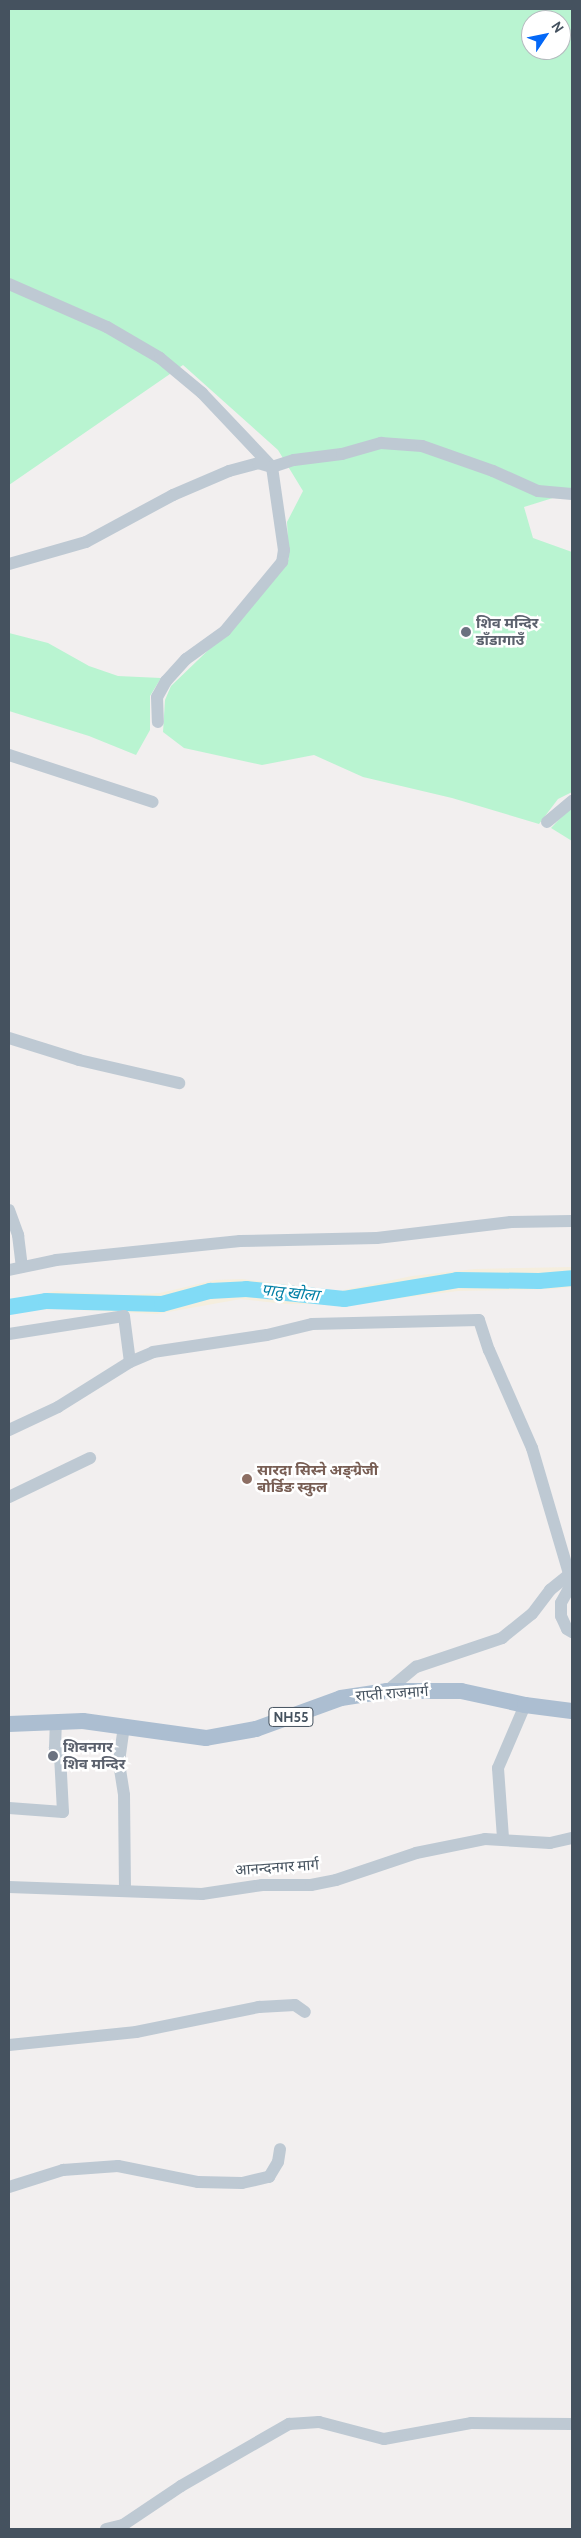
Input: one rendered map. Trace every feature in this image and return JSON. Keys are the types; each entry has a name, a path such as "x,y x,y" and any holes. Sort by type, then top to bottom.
{"main road":[{"name":"राप्ती राजमार्ग","path":"9,1724 56,1721 124,1726 206,1738 256,1729 341,1698 387,1691 461,1691 525,1705 572,1711"}],"street":[{"path":"9,284 107,327 160,358 207,397 272,467 284,550 282,562 225,631 186,659 166,681 157,697 158,722"},
{"path":"9,564 86,542 173,495 229,471 258,463 272,467 294,460 342,454 381,443 399,444 449,454 538,491 572,494"},
{"path":"9,755 153,802"},
{"path":"547,822 572,800"},
{"path":"9,1038 79,1060 179,1083"},
{"path":"9,1210 18,1235 22,1267"},
{"path":"9,1270 240,1242 377,1238 511,1222 572,1222"},
{"path":"9,1334 124,1316 130,1362"},
{"path":"9,1430 58,1407 130,1362 153,1352 178,1346 253,1337 312,1324 479,1320 489,1350 532,1448 571,1577 561,1603 561,1616 566,1629 572,1632"},
{"path":"9,1497 90,1458"},
{"path":"387,1691 416,1667 502,1638 532,1614 550,1590 571,1577"},
{"path":"503,1838 498,1768 525,1705"},
{"path":"9,1808 63,1812 60,1754 55,1748 56,1721"},
{"path":"124,1726 119,1763 124,1795 125,1889"},
{"name":"आनन्दनगर मार्ग","path":"9,1887 125,1889 202,1894 262,1885 311,1885 336,1880 416,1853 503,1838 550,1843 572,1838"},
{"path":"9,2045 136,2032 260,2007 295,2005 305,2012"},
{"path":"9,2186 63,2170 118,2166 198,2182 242,2183 269,2177 278,2162 280,2149"},
{"path":"106,2529 123,2525 181,2486 289,2424 319,2422 384,2439 471,2423 572,2424"}],"green space":[{"path":"9,9 572,9 572,492 524,507 533,538 572,552 572,792 558,799 539,824 452,798 363,777 314,755 262,765 184,748 163,732 165,700 171,686 225,634 289,559 287,522 303,491 278,450 183,365 9,485"},
{"path":"9,633 48,643 89,666 118,676 161,678 150,696 150,730 136,755 89,736 9,711"},
{"path":"572,806 572,841 551,828"}],"sand":[{"path":"572,1267 572,1287 553,1289 458,1291 353,1304 285,1304 241,1299 157,1314 61,1309 23,1310 9,1315 9,1300 56,1291 123,1295 160,1293 215,1280 242,1279 339,1291 412,1276 475,1269"}],"waterway":[{"name":"पातु खोला","path":"9,1307 46,1301 162,1304 210,1291 246,1289 344,1299 457,1280 539,1281 572,1278"}],"place":[{"name":"शिव मन्दिर डाँडागाउँ","path":"466,632"},
{"name":"सारदा सिस्ने अङ्ग्रेजी बोर्डिङ स्कुल","path":"247,1479"},
{"name":"शिवनगर शिव मन्दिर","path":"53,1756"}]}
